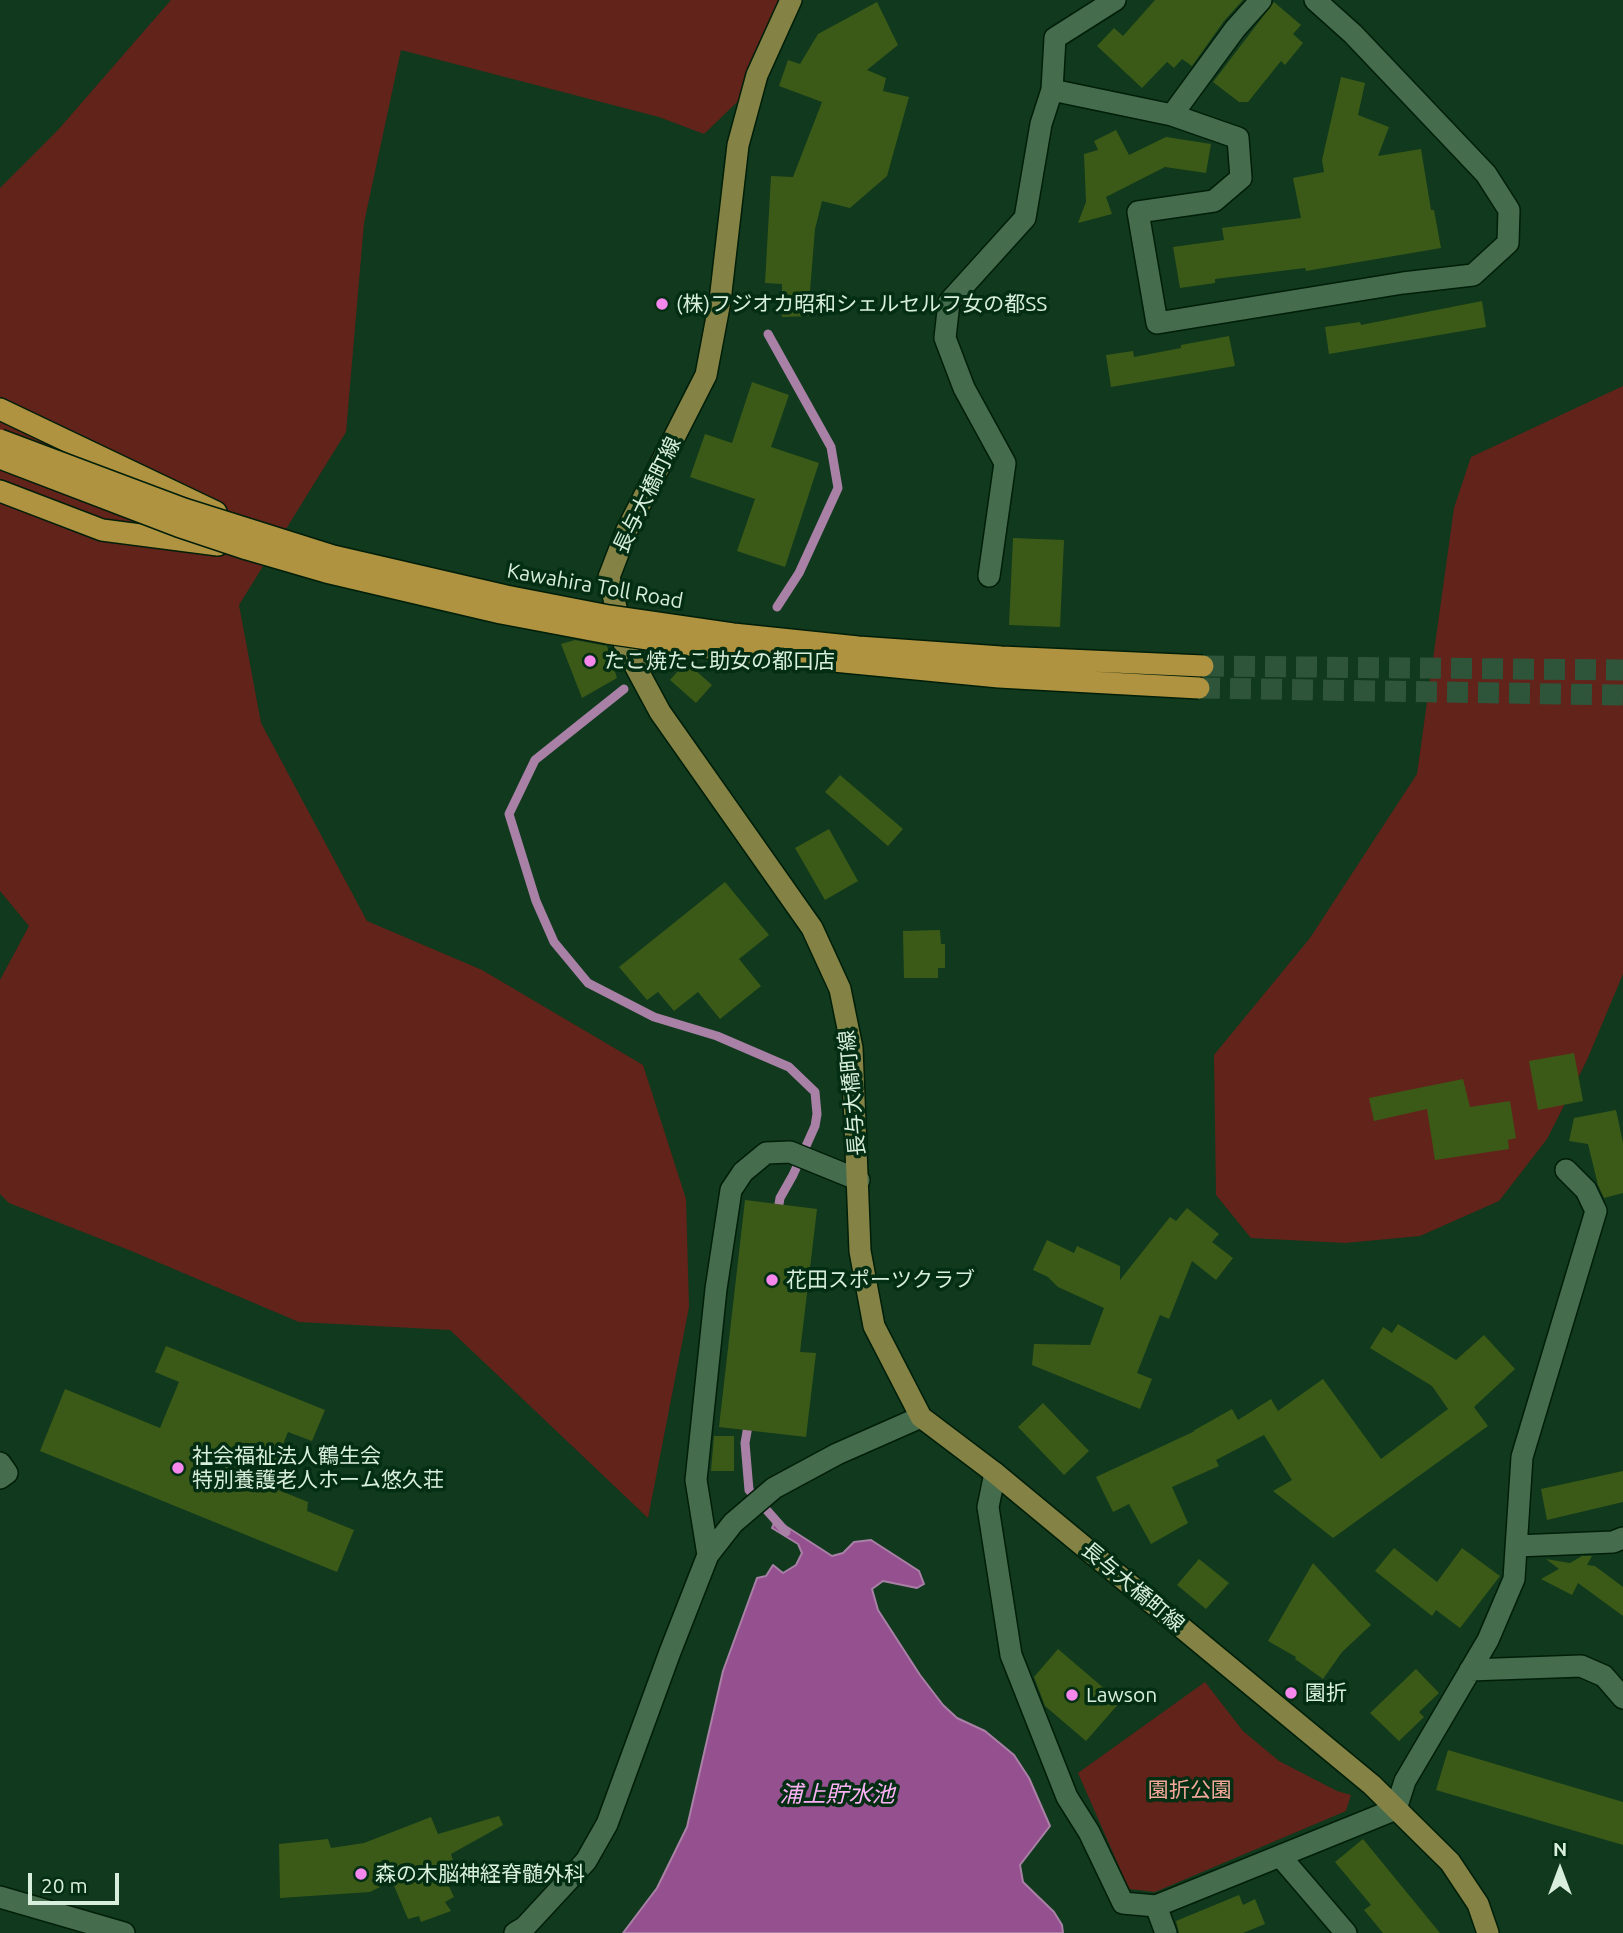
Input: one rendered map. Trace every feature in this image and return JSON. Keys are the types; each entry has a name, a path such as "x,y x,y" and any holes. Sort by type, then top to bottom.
{"highway":[{"path":"0,409 268,537"},
{"name":"Kawahira Toll Road","path":"0,440 184,509 333,556 506,596 609,616 733,634 858,647 1203,666"},
{"name":"Kawahira Toll Road","path":"0,458 129,508 247,549 340,575 501,613 607,633 730,651 999,677 1199,688"},
{"path":"0,491 102,530 247,549"}],"main road":[{"name":"長与大橋町線","path":"791,0 757,75 738,145 720,301 706,375 627,530 609,577 625,647 660,712 812,928 840,989 852,1048 860,1251 874,1326 921,1417 995,1473 1372,1785 1450,1862 1478,1904 1488,1933"}],"street":[{"path":"989,576 1005,463 964,388 945,338 949,302 1025,218 1041,124 1052,90 1055,38 1115,0"},
{"path":"1172,115 1235,29 1261,0"},
{"path":"1052,90 1172,115 1238,138 1241,178 1214,201 1138,212 1157,323 1403,283 1473,275 1508,243 1509,210 1486,174 1353,34 1315,0"},
{"path":"708,1555 696,1480 716,1289 731,1190 743,1172 766,1153 790,1152 859,1180"},
{"path":"995,1473 988,1507 1011,1655 1067,1797 1089,1832 1123,1903 1156,1906 1396,1809 1405,1781 1488,1640 1514,1579 1522,1457 1596,1211 1586,1190 1566,1170"},
{"path":"515,1933 525,1927 586,1861 607,1824 708,1555 742,1513 774,1488 836,1454 921,1417"},
{"path":"0,1463 7,1473 0,1478"},
{"path":"1517,1546 1613,1542 1623,1538"},
{"path":"1470,1670 1581,1666 1604,1675 1623,1698"},
{"path":"1280,1856 1346,1933"},
{"path":"0,1897 124,1933"},
{"path":"1156,1906 1166,1933"}],"green space":[{"path":"171,0 788,0 758,82 704,134 659,117 401,50 364,223 346,432 239,605 261,723 367,921 482,970 643,1065 686,1199 689,1307 648,1518 450,1330 299,1322 9,1203 0,1194 0,980 29,926 0,891 0,188 58,130"},
{"path":"1623,386 1623,974 1587,1060 1547,1139 1499,1201 1420,1236 1345,1243 1251,1238 1216,1195 1214,1055 1310,938 1417,774 1454,508 1471,457"},
{"name":"園折公園","path":"1205,1682 1243,1731 1279,1761 1337,1791 1351,1795 1346,1811 1155,1892 1129,1889 1078,1773"}],"water":[{"name":"浦上貯水池","path":"774,1523 784,1525 832,1556 843,1553 854,1542 871,1540 919,1571 924,1584 917,1588 883,1581 872,1589 878,1610 943,1705 957,1718 985,1731 1014,1755 1029,1778 1050,1826 1020,1865 1023,1882 1054,1912 1062,1925 1063,1933 623,1933 657,1888 687,1827 723,1671 757,1578 766,1576 773,1565 783,1573 796,1565 802,1553 798,1544 772,1528"}],"building":[{"path":"1155,0 1243,0 1224,21 1192,66 1182,59 1174,68 1167,62 1142,88 1097,46 1114,28 1123,36"},
{"path":"877,2 898,45 867,70 886,78 883,91 909,97 887,176 850,208 822,201 815,229 810,291 813,291 813,316 782,317 782,284 765,283 771,176 793,177 822,102 779,86 788,60 800,64 818,34"},
{"path":"1274,2 1301,25 1293,34 1303,43 1285,65 1281,61 1248,102 1239,102 1213,82"},
{"path":"1341,77 1365,83 1358,115 1389,127 1378,156 1421,149 1431,210 1434,210 1441,248 1306,271 1305,268 1215,279 1215,283 1180,288 1173,247 1224,240 1222,228 1301,218 1293,178 1324,172 1322,160"},
{"path":"1116,130 1129,155 1166,137 1211,144 1206,173 1165,167 1106,197 1112,214 1078,223 1086,202 1084,154 1098,150 1094,141"},
{"path":"1482,301 1486,327 1329,354 1325,327 1360,322 1361,325"},
{"path":"1229,336 1235,366 1111,387 1106,355 1133,351 1134,357"},
{"path":"752,382 789,395 771,447 819,463 785,567 737,551 755,499 690,477 705,434 732,443"},
{"path":"1013,538 1064,540 1060,627 1009,625"},
{"name":"たこ焼たこ助女の都口店","path":"575,640 607,646 617,678 582,698 561,644"},
{"path":"686,662 712,685 696,703 670,680"},
{"path":"840,775 903,829 888,846 825,792"},
{"path":"829,829 858,881 825,900 795,848"},
{"path":"725,882 769,935 739,959 761,986 720,1019 698,992 674,1011 658,992 647,1000 619,967"},
{"path":"940,930 941,944 945,944 945,968 938,968 938,978 904,978 903,931"},
{"path":"1574,1053 1583,1101 1538,1110 1529,1061"},
{"path":"1463,1079 1470,1107 1510,1101 1516,1138 1508,1140 1509,1149 1435,1160 1427,1109 1374,1121 1369,1098"},
{"path":"1616,1110 1623,1143 1623,1193 1604,1198 1588,1144 1569,1141 1574,1118"},
{"name":"花田スポーツクラブ","path":"745,1200 817,1209 800,1352 816,1353 806,1437 719,1427"},
{"path":"1187,1208 1219,1234 1212,1242 1233,1258 1216,1280 1192,1261 1169,1319 1160,1315 1137,1373 1152,1379 1140,1409 1032,1365 1034,1344 1090,1345 1104,1308 1058,1287 1048,1277 1033,1270 1047,1240 1074,1253 1077,1246 1120,1266 1120,1280 1170,1217 1176,1221"},
{"path":"1398,1324 1456,1360 1484,1335 1515,1369 1474,1407 1488,1426 1333,1538 1273,1491 1292,1480 1264,1435 1216,1460 1219,1466 1172,1487 1188,1523 1151,1544 1129,1504 1113,1512 1096,1477 1195,1431 1232,1409 1238,1420 1271,1399 1278,1411 1323,1379 1381,1459 1448,1409 1432,1386 1370,1348 1383,1327 1392,1333"},
{"name":"社会福祉法人鶴生会 特別養護老人ホーム悠久荘","path":"166,1346 325,1410 312,1441 288,1432 266,1485 308,1502 307,1511 354,1530 337,1572 40,1451 65,1389 160,1428 179,1382 155,1372"},
{"path":"1043,1403 1089,1451 1064,1475 1018,1427"},
{"path":"714,1436 734,1436 734,1471 711,1471"},
{"path":"1623,1471 1623,1502 1547,1520 1541,1489"},
{"path":"1394,1548 1437,1582 1462,1548 1500,1576 1460,1628 1436,1610 1432,1616 1375,1571"},
{"path":"1582,1556 1592,1556 1587,1565 1595,1566 1623,1587 1623,1616 1578,1583 1572,1595 1541,1579 1559,1569 1546,1559 1570,1563"},
{"path":"1199,1559 1229,1583 1206,1609 1177,1585"},
{"path":"1313,1563 1371,1625 1342,1652 1323,1679 1295,1659 1296,1657 1268,1641"},
{"name":"Lawson","path":"1058,1649 1120,1702 1086,1741 1045,1706 1034,1677"},
{"path":"1416,1669 1439,1693 1419,1712 1424,1717 1399,1741 1370,1713"},
{"path":"1448,1750 1623,1802 1623,1845 1436,1790"},
{"name":"森の木脳神経脊髄外科","path":"499,1816 503,1825 451,1854 454,1863 440,1867 454,1897 445,1902 451,1911 421,1922 419,1916 408,1919 392,1881 370,1892 280,1898 279,1844 328,1839 331,1848 364,1843 431,1817 438,1834"},
{"path":"1363,1839 1440,1933 1383,1933 1364,1910 1371,1905 1335,1862"},
{"path":"1239,1895 1243,1905 1255,1899 1265,1924 1243,1933 1179,1933 1176,1921"}],"waterway":[{"path":"768,334 831,447 838,488 799,573 777,607"},
{"path":"624,689 535,760 509,814 536,901 554,942 588,983 654,1017 717,1036 789,1067 815,1092 815,1126 780,1198 777,1216"},
{"path":"749,1420 745,1443 749,1490 786,1532"}],"tunnel":[{"path":"1203,666 1623,670"},
{"path":"1199,688 1623,695"}],"place":[{"name":"(株)フジオカ昭和シェルセルフ女の都SS","path":"662,304"},
{"name":"たこ焼たこ助女の都口店","path":"590,661"},
{"name":"花田スポーツクラブ","path":"772,1280"},
{"name":"社会福祉法人鶴生会 特別養護老人ホーム悠久荘","path":"178,1468"},
{"name":"園折","path":"1291,1693"},
{"name":"Lawson","path":"1072,1695"},
{"name":"森の木脳神経脊髄外科","path":"361,1874"}]}
